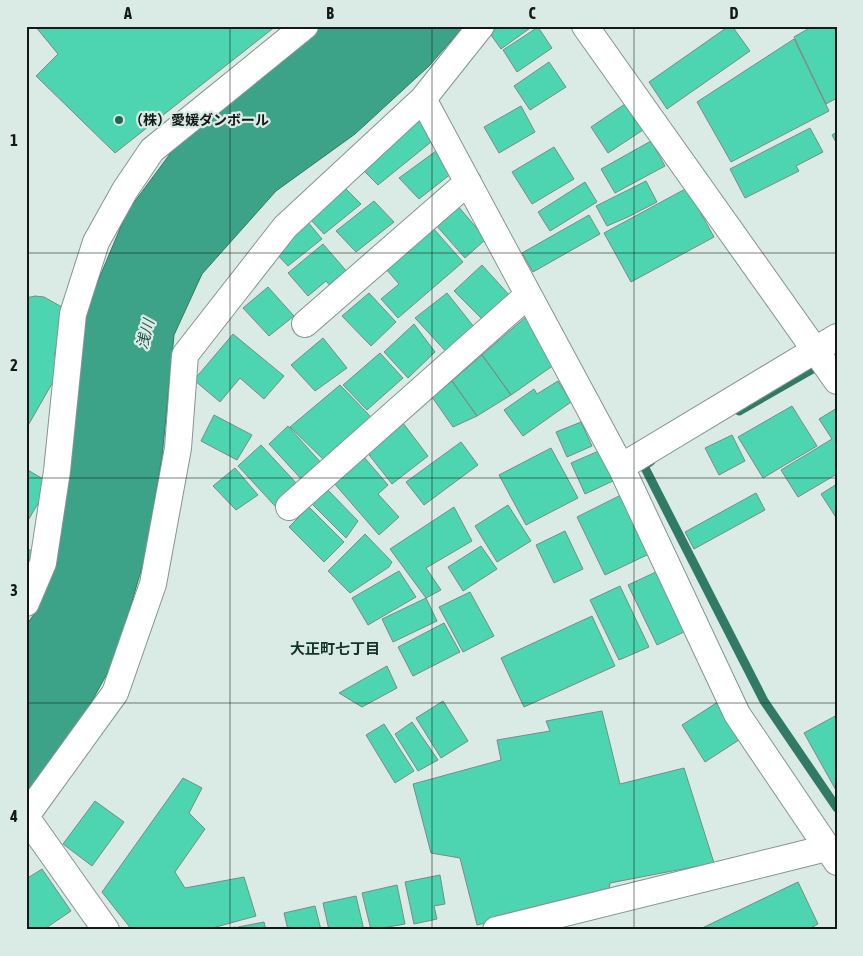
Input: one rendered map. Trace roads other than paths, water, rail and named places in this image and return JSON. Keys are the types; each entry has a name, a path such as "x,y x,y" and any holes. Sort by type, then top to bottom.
{"street":[{"path":"26,603 43,563 57,471 74,314 96,242 125,190 152,150 305,26"},
{"path":"106,930 26,817 115,694 150,593 178,448 186,354 285,227 423,99 481,26"},
{"path":"585,26 826,343 837,381"},
{"path":"423,99 621,467 737,714 832,855 496,930"},
{"path":"306,324 468,182"},
{"path":"288,507 528,295"},
{"path":"621,467 826,343"}],"water":[{"name":"浅川","path":"322,26 464,26 429,66 355,134 276,191 202,274 174,335 162,457 145,557 115,659 74,734 26,796 26,626 34,614 63,490 80,324 127,212 181,139"}],"waterway":[{"path":"739,411 837,355"},
{"path":"651,461 644,466 764,701 837,808"}],"place":[{"name":"（株）愛媛ダンボール","path":"119,120"}],"district":[{"name":"大正町七丁目","path":"335,648"}]}
